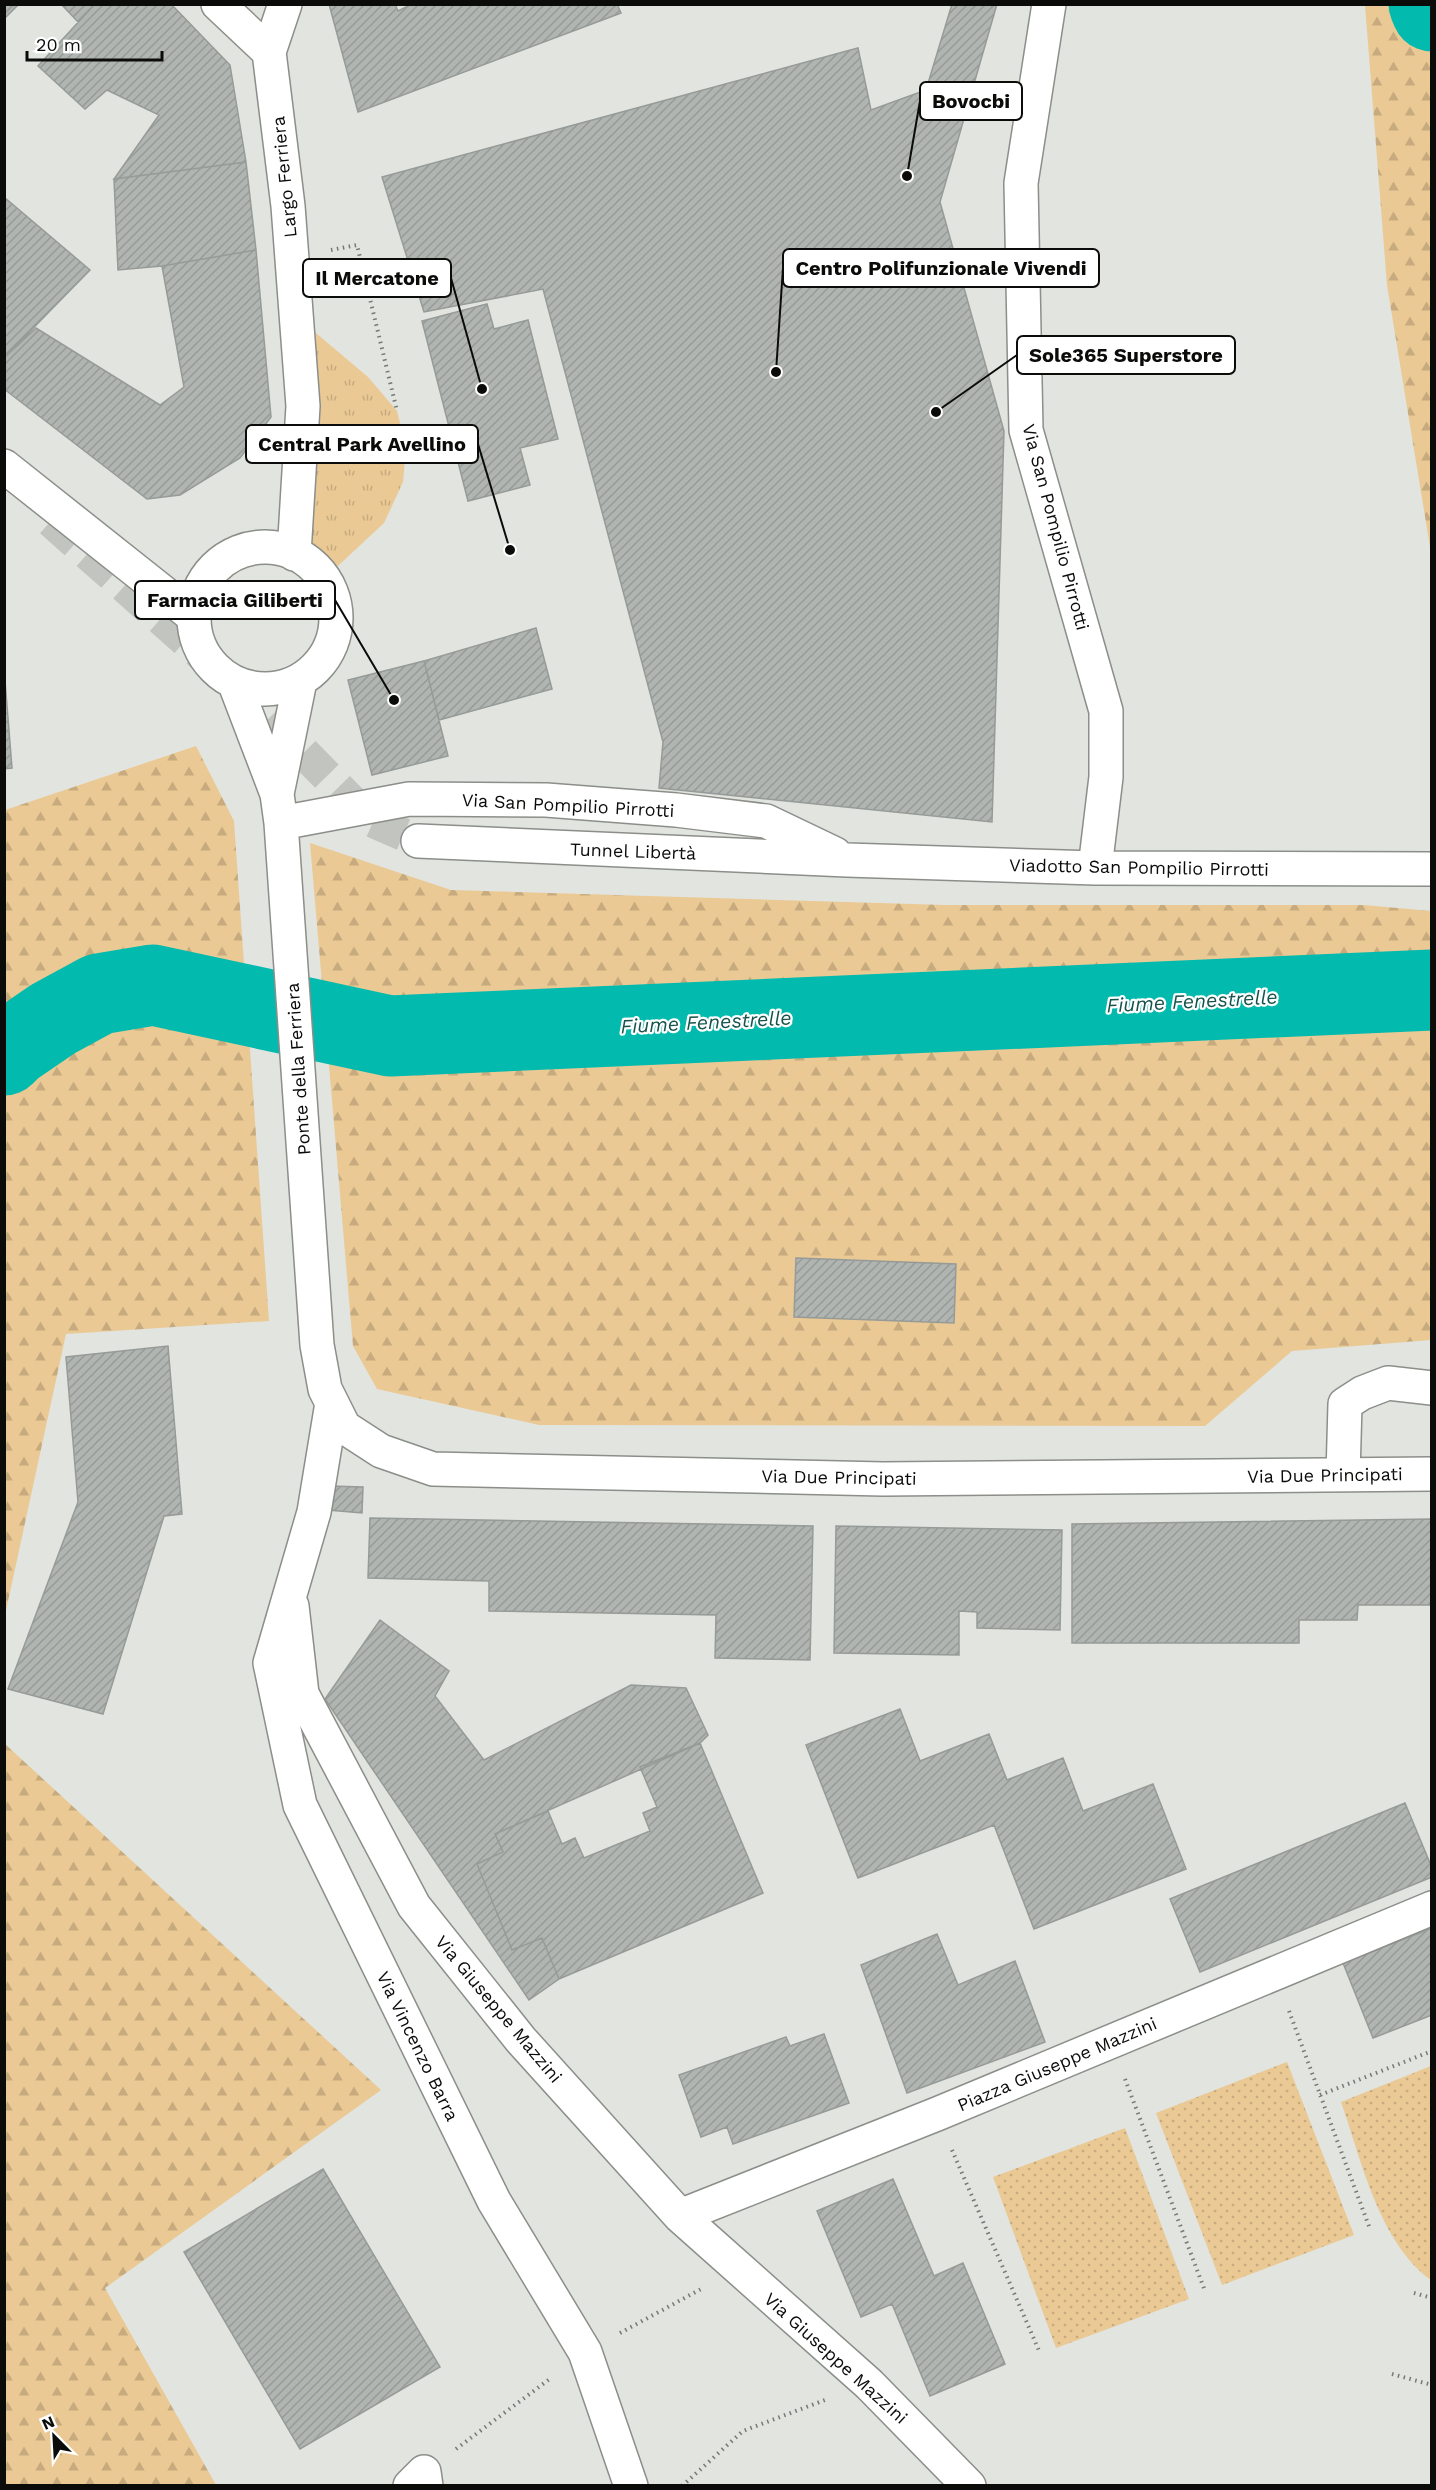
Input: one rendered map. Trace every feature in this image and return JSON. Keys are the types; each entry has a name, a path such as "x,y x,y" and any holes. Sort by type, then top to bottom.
{"street":[{"path":"218,4 269,52 285,4"},
{"name":"Via San Pompilio Pirrotti","path":"1049,4 1021,183 1026,430 1106,711 1106,777 1095,868"},
{"name":"Largo Ferriera","path":"269,52 288,206 303,406 294,554"},
{"path":"4,466 193,616"},
{"path":"276,547 294,554 307,560 325,578 335,599 337,624 332,643 320,665 300,681 277,689 259,690 235,684 214,669 196,640 193,616 196,597 207,575 226,558 250,548 276,547"},
{"path":"279,809 300,681"},
{"path":"235,684 279,809"},
{"name":"Via San Pompilio Pirrotti","path":"279,809 409,799 546,800 676,810 766,821 848,860"},
{"name":"Ponte della Ferriera","path":"279,809 317,1345"},
{"name":"Tunnel Libertà","path":"418,841 848,860"},
{"name":"Viadotto San Pompilio Pirrotti","path":"848,860 1095,868 1431,869"},
{"name":"Via Due Principati","path":"317,1345 325,1389 344,1427 381,1451 433,1469 883,1479 1431,1474"},
{"path":"1342,1475 1345,1404 1362,1393 1388,1383 1431,1388"},
{"name":"Via Giuseppe Mazzini","path":"332,1403 314,1512 290,1590 302,1694 414,1906 521,2040 680,2216 869,2384 969,2486"},
{"name":"Via Vincenzo Barra","path":"290,1590 270,1663 300,1805 494,2201 585,2352 631,2486"},
{"name":"Piazza Giuseppe Mazzini","path":"680,2216 937,2114 1431,1908"},
{"path":"410,2486 424,2472 426,2486"}],"path":[{"path":"292,257 357,246 397,411"},
{"path":"1275,1973 1370,2229"},
{"path":"1111,2042 1205,2291"},
{"path":"1320,2095 1431,2051"},
{"path":"937,2114 1040,2353"},
{"path":"1414,2293 1431,2298"},
{"path":"1392,2374 1431,2385"},
{"path":"682,2486 742,2431 869,2384"}],"green space":[{"path":"1365,5 1431,5 1431,553 1387,285"},
{"path":"297,317 368,377 397,411 406,448 403,482 384,523 325,578 307,560"},
{"path":"196,746 234,821 269,1321 66,1334 5,1615 5,810"},
{"path":"310,843 451,890 946,905 1364,905 1431,911 1431,1340 1292,1351 1205,1426 539,1425 377,1389 353,1346"},
{"path":"5,1744 381,2090 105,2288 216,2485 5,2485"},
{"path":"1287,2062 1354,2235 1222,2285 1156,2113"},
{"path":"1431,2066 1431,2280 1413,2264 1385,2223 1365,2175 1341,2102"},
{"path":"1125,2128 1189,2299 1056,2348 993,2177"}],"building":[{"path":"4,4 19,4 4,19"},
{"path":"61,4 95,4 78,22"},
{"path":"95,4 171,4 230,65 246,162 114,179 159,115 107,90 85,109 38,66"},
{"path":"329,4 395,4 398,11 412,4 617,4 621,13 358,112"},
{"path":"952,4 997,4 940,202 1004,431 992,822 659,788 663,742 543,289 424,312 382,177 858,48 871,110 926,90"},
{"path":"246,162 256,250 162,266 118,270 114,179"},
{"path":"4,197 90,270 4,358"},
{"path":"256,250 271,417 240,458 180,495 147,499 4,389 4,358 36,328 160,405 184,387 162,266"},
{"path":"487,304 494,329 528,320 558,439 520,448 530,485 468,501 422,321"},
{"path":"536,628 552,689 439,720 424,661"},
{"path":"424,661 448,756 372,775 348,680"},
{"path":"4,668 12,768 4,769"},
{"path":"796,1258 956,1264 954,1323 794,1317"},
{"path":"168,1346 182,1514 164,1516 103,1714 8,1689 78,1502 66,1357"},
{"path":"330,1486 363,1487 362,1513 328,1510"},
{"path":"370,1518 813,1526 810,1660 715,1658 716,1615 489,1611 489,1581 368,1578"},
{"path":"1432,1519 1432,1605 1358,1605 1357,1620 1299,1620 1299,1643 1072,1643 1072,1524"},
{"path":"836,1526 1062,1530 1060,1630 977,1628 977,1612 959,1611 959,1655 834,1653"},
{"path":"380,1620 449,1671 435,1696 484,1760 631,1685 686,1688 708,1735 700,1743 495,1834 503,1852 477,1864 512,1950 542,1938 559,1979 529,2000 325,1699"},
{"path":"900,1709 920,1761 989,1734 1007,1780 1063,1758 1083,1811 1153,1784 1186,1869 1034,1929 994,1825 858,1878 806,1745"},
{"path":"700,1743 763,1893 559,1979 542,1938 512,1950 477,1864 503,1852 495,1834 548,1811 562,1844 575,1838 584,1858 650,1831 643,1813 657,1807 640,1767"},
{"path":"1405,1803 1432,1868 1432,1877 1200,1972 1170,1899"},
{"path":"1432,1928 1432,2015 1373,2038 1343,1963"},
{"path":"937,1934 958,1985 1015,1961 1045,2042 907,2093 861,1965"},
{"path":"824,2034 849,2103 733,2144 727,2127 701,2137 679,2075 786,2037 790,2046"},
{"path":"323,2169 440,2367 300,2449 184,2252"},
{"path":"893,2179 934,2276 963,2263 1005,2364 930,2396 892,2304 861,2317 817,2211"}],"waterway":[{"name":"Fiume Fenestrelle","path":"1429,4 1432,11"},
{"name":"Fiume Fenestrelle","path":"4,1055 53,1019 99,994 153,985 390,1036 1432,990"}],"tunnel":[{"path":"51,521 250,698 370,820 418,841"}],"place":[{"name":"Bovocbi","path":"907,176"},
{"name":"Centro Polifunzionale Vivendi","path":"776,372"},
{"name":"Il Mercatone","path":"482,389"},
{"name":"Sole365 Superstore","path":"936,412"},
{"name":"Central Park Avellino","path":"510,550"},
{"name":"Farmacia Giliberti","path":"394,700"}]}
